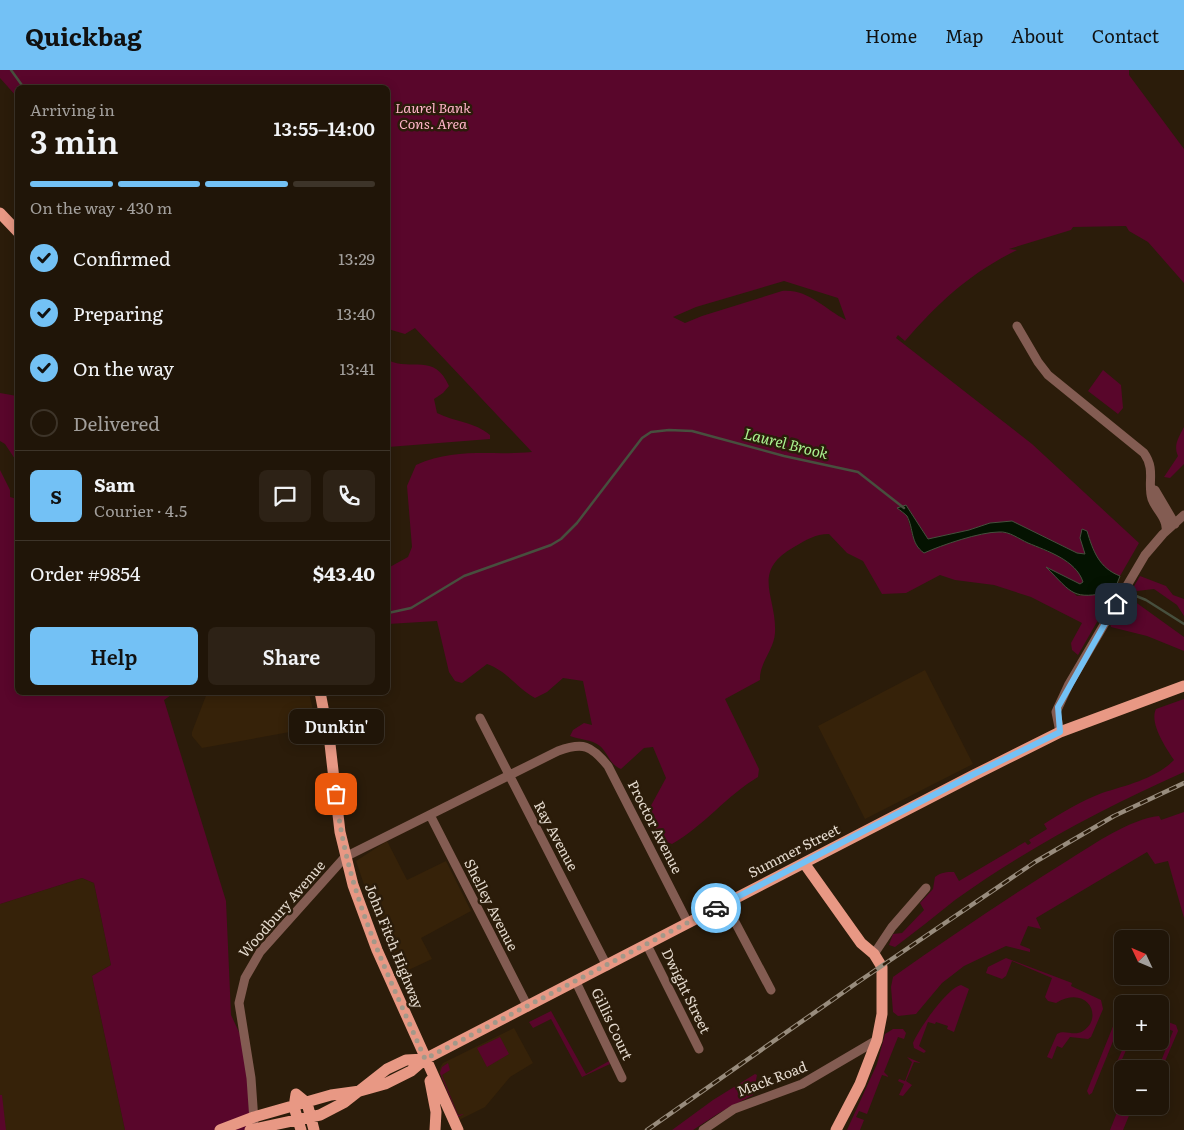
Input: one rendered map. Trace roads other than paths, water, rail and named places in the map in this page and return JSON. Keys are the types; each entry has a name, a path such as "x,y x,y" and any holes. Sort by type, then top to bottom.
{"main road":[{"path":"0,213 15,229"},
{"name":"Summer Street","path":"360,1091 404,1074 425,1059 1060,732 1184,686"},
{"name":"John Fitch Highway","path":"321,695 330,744 340,832 345,857 365,920 458,1130"},
{"path":"804,863 861,943 874,954 882,967 882,1014 877,1040 860,1084 836,1130"},
{"name":"John Fitch Highway","path":"425,1059 435,1105 435,1130"},
{"path":"220,1130 254,1117 341,1092 360,1091"},
{"path":"254,1130 299,1125 340,1105 360,1091"},
{"path":"307,1103 314,1130"},
{"path":"294,1107 299,1125"}],"street":[{"path":"1017,326 1038,362 1048,375 1144,453 1150,466 1152,480 1151,495 1166,524 1166,531"},
{"path":"1152,480 1160,501 1175,524"},
{"path":"1060,732 1058,707 1132,575 1145,555 1166,531 1184,515"},
{"name":"Ray Avenue","path":"480,718 607,966"},
{"name":"Woodbury Avenue","path":"254,1130 252,1078 239,1008 245,978 260,952 345,857 508,775 574,746 589,748"},
{"name":"Proctor Avenue","path":"589,748 598,754 608,766 688,923"},
{"name":"Shelley Avenue","path":"430,815 528,1007"},
{"path":"874,954 892,927 926,888"},
{"path":"725,903 771,990"},
{"name":"Dwight Street","path":"647,945 699,1050"},
{"name":"Gillis Court","path":"576,982 622,1078"},
{"name":"Mack Road","path":"703,1130 734,1109 812,1080 877,1040"}],"waterway":[{"name":"Laurel Brook","path":"11,70 22,85"},
{"name":"Laurel Brook","path":"390,613 411,608 464,576 551,545 561,539 577,523 642,438 651,432 669,430 692,431 784,456 858,472 904,508"},
{"name":"Laurel Brook","path":"1114,587 1146,600 1184,624"}],"railway":[{"path":"647,1130 858,982 1035,862 1114,816 1184,783"}],"place":[{"name":"Dunkin'","path":"336,794"}],"park label":[{"name":"Laurel Bank Cons. Area","path":"433,116"}]}
